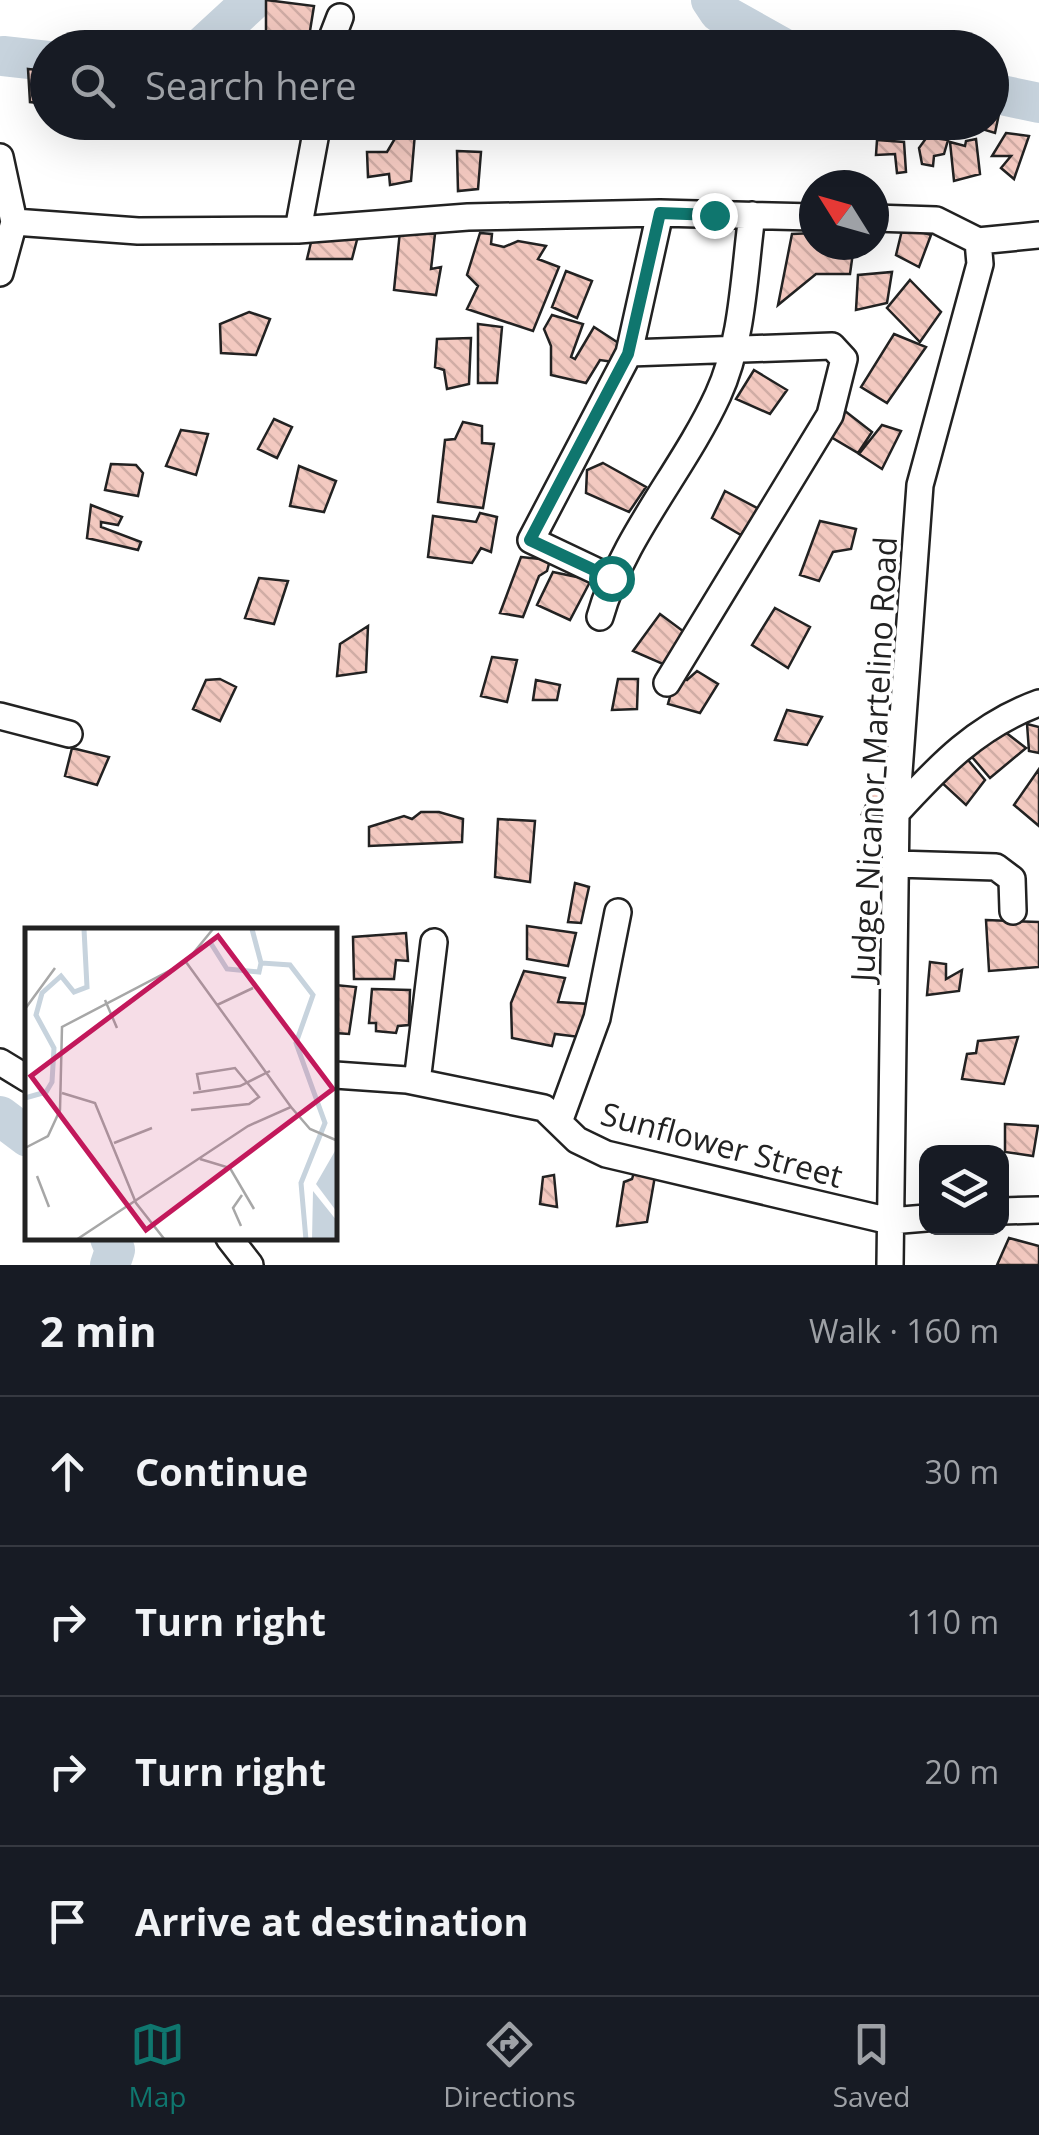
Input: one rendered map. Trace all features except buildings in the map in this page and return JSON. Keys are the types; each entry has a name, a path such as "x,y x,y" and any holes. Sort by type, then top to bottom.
{"street":[{"path":"335,30 340,17"},
{"path":"298,230 315,140"},
{"path":"0,158 14,222 0,274"},
{"path":"611,578 530,540 628,354 660,213"},
{"path":"14,222 138,232 298,230 468,217 660,213 799,217"},
{"path":"600,617 611,578 719,393 733,348 752,215"},
{"path":"889,218 936,220 979,252 1039,235"},
{"name":"Judge Nicanor Martelino Road","path":"890,1265 896,814 920,485 979,252"},
{"path":"628,354 832,346 844,358 830,415 667,683"},
{"path":"896,814 956,749 1002,716 1039,703"},
{"path":"0,716 69,734"},
{"path":"896,864 996,867 1012,879 1013,911"},
{"path":"560,1122 597,1018 618,912"},
{"path":"417,1082 434,942"},
{"path":"0,1062 25,1077"},
{"name":"Sunflower Street","path":"338,1075 417,1082 544,1108 577,1140 606,1154 890,1221 919,1219"},
{"path":"1009,1211 1039,1210"},
{"path":"231,1240 250,1265"}],"waterway":[{"path":"220,30 253,0"},
{"path":"711,0 719,12 751,30"},
{"path":"3,56 30,59"},
{"path":"1009,97 1039,103"},
{"path":"0,1116 25,1135"},
{"path":"110,1265 115,1250 111,1240"}],"route":[{"path":"611,578 530,540 593,427 628,354 660,213 714,215"}]}
